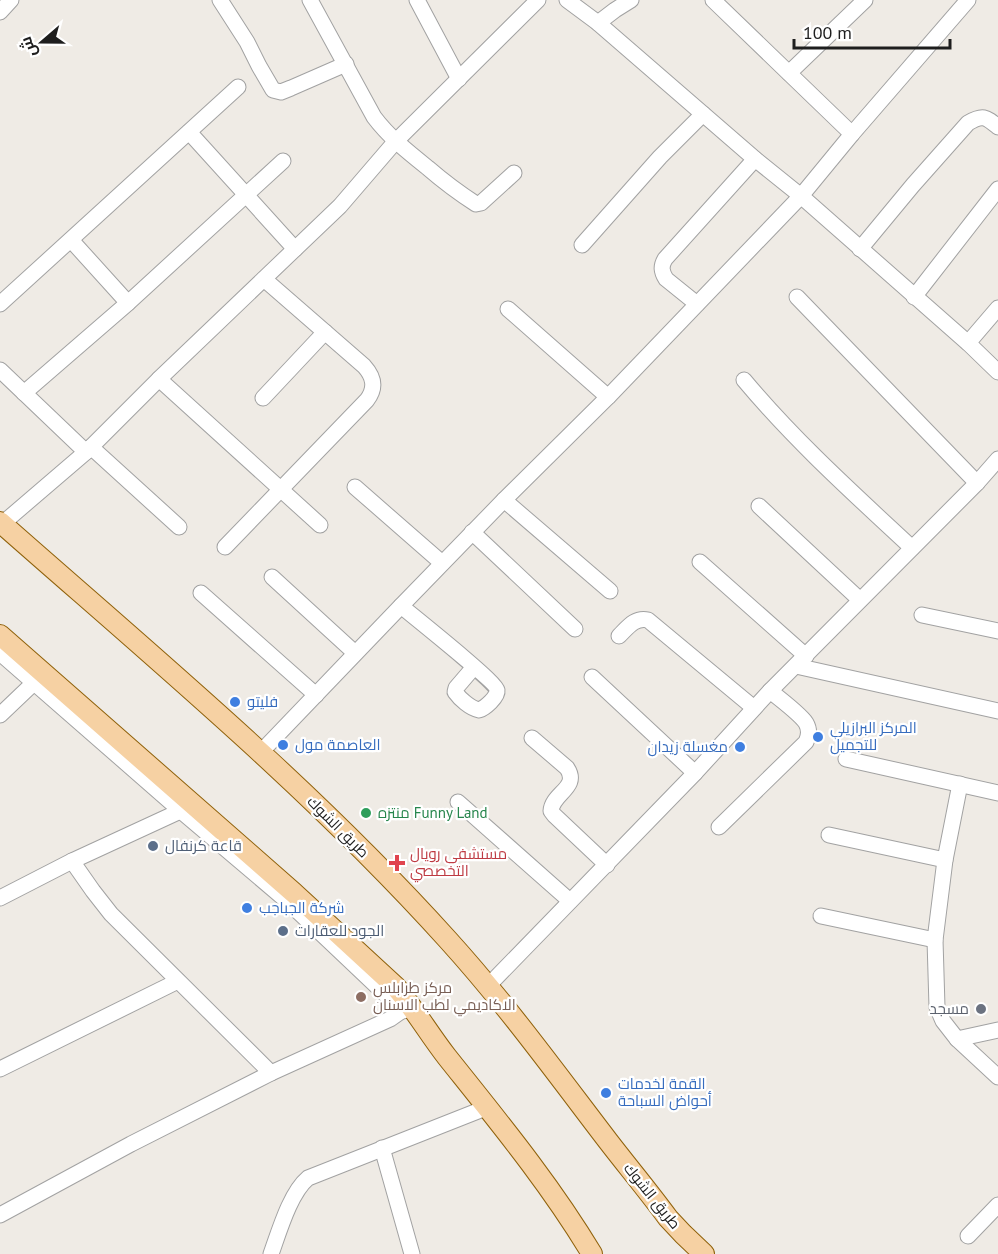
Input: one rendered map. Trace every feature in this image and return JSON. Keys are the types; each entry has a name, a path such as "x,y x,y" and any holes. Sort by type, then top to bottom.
{"main road":[{"name":"طريق الشوك","path":"1,523 260,753 320,809 418,908 488,986 668,1218 704,1254"},
{"path":"0,635 39,678 187,808 294,893 384,974 407,1008 488,1107 547,1186 586,1251"}],"street":[{"path":"0,12 11,0"},
{"path":"220,0 241,32 273,90 281,92 345,64"},
{"path":"310,0 374,117 395,142 462,196 476,204 485,200 514,173"},
{"path":"417,0 459,79"},
{"path":"1,523 89,450 340,206 395,142 538,0"},
{"path":"567,0 598,22 755,159 801,196 998,372"},
{"path":"598,22 631,0"},
{"path":"712,0 852,134"},
{"path":"789,73 865,0"},
{"path":"260,753 472,532 608,397 801,196 968,0"},
{"path":"0,304 238,87"},
{"path":"582,244 660,157 703,114"},
{"path":"860,249 968,123 982,117 989,119 998,127"},
{"path":"189,132 295,249"},
{"path":"697,304 666,279 662,264 755,159"},
{"path":"24,393 128,303 283,161"},
{"path":"914,297 998,189"},
{"path":"71,240 128,303"},
{"path":"225,547 367,400 373,387 370,372 264,279"},
{"path":"797,297 977,483"},
{"path":"968,343 998,308"},
{"path":"508,309 608,397"},
{"path":"263,398 325,332"},
{"path":"0,370 179,527"},
{"path":"159,380 320,525"},
{"path":"744,380 797,440 912,548"},
{"path":"488,986 695,773 770,691 977,483 998,459"},
{"path":"355,487 442,563"},
{"path":"504,500 610,591"},
{"path":"759,506 860,600"},
{"path":"472,532 575,628"},
{"path":"700,562 801,661 998,711"},
{"path":"272,577 355,653"},
{"path":"201,593 316,694"},
{"path":"401,606 474,667"},
{"path":"922,615 998,632"},
{"path":"620,636 637,620 648,620 754,708"},
{"path":"0,653 39,678 0,716"},
{"path":"592,677 695,773"},
{"path":"719,827 806,742 809,736 806,723 770,691"},
{"path":"532,738 570,773 570,783 553,803 551,811 607,864"},
{"path":"846,759 998,793"},
{"path":"960,784 945,860 935,940 937,1007 943,1021 957,1038 998,1077"},
{"path":"458,802 570,901"},
{"path":"0,898 72,861 187,808"},
{"path":"829,835 945,860"},
{"path":"72,861 111,914 271,1073"},
{"path":"821,916 935,940"},
{"path":"0,1069 178,981"},
{"path":"0,1215 131,1144 271,1073 390,1019 407,1008"},
{"path":"957,1038 998,1030"},
{"path":"271,1254 293,1197 301,1184 314,1176 382,1148 488,1107"},
{"path":"382,1148 412,1254"},
{"path":"968,1236 998,1205"}],"place":[{"name":"فليتو","path":"235,702"},
{"name":"المركز البرازيلي للتجميل","path":"818,737"},
{"name":"العاصمة مول","path":"283,745"},
{"name":"مغسلة زيدان","path":"740,747"},
{"name":"منتزه Funny Land","path":"366,813"},
{"name":"قاعة كرنفال","path":"153,846"},
{"name":"مستشفى رويال التخصصي","path":"397,863"},
{"name":"شركة الجباجب","path":"247,908"},
{"name":"الجود للعقارات","path":"283,931"},
{"name":"مركز طرابلس الاكاديمي لطب الاسنان","path":"361,997"},
{"name":"مسجد","path":"981,1009"},
{"name":"القمة لخدمات أحواض السباحة","path":"606,1093"}]}
